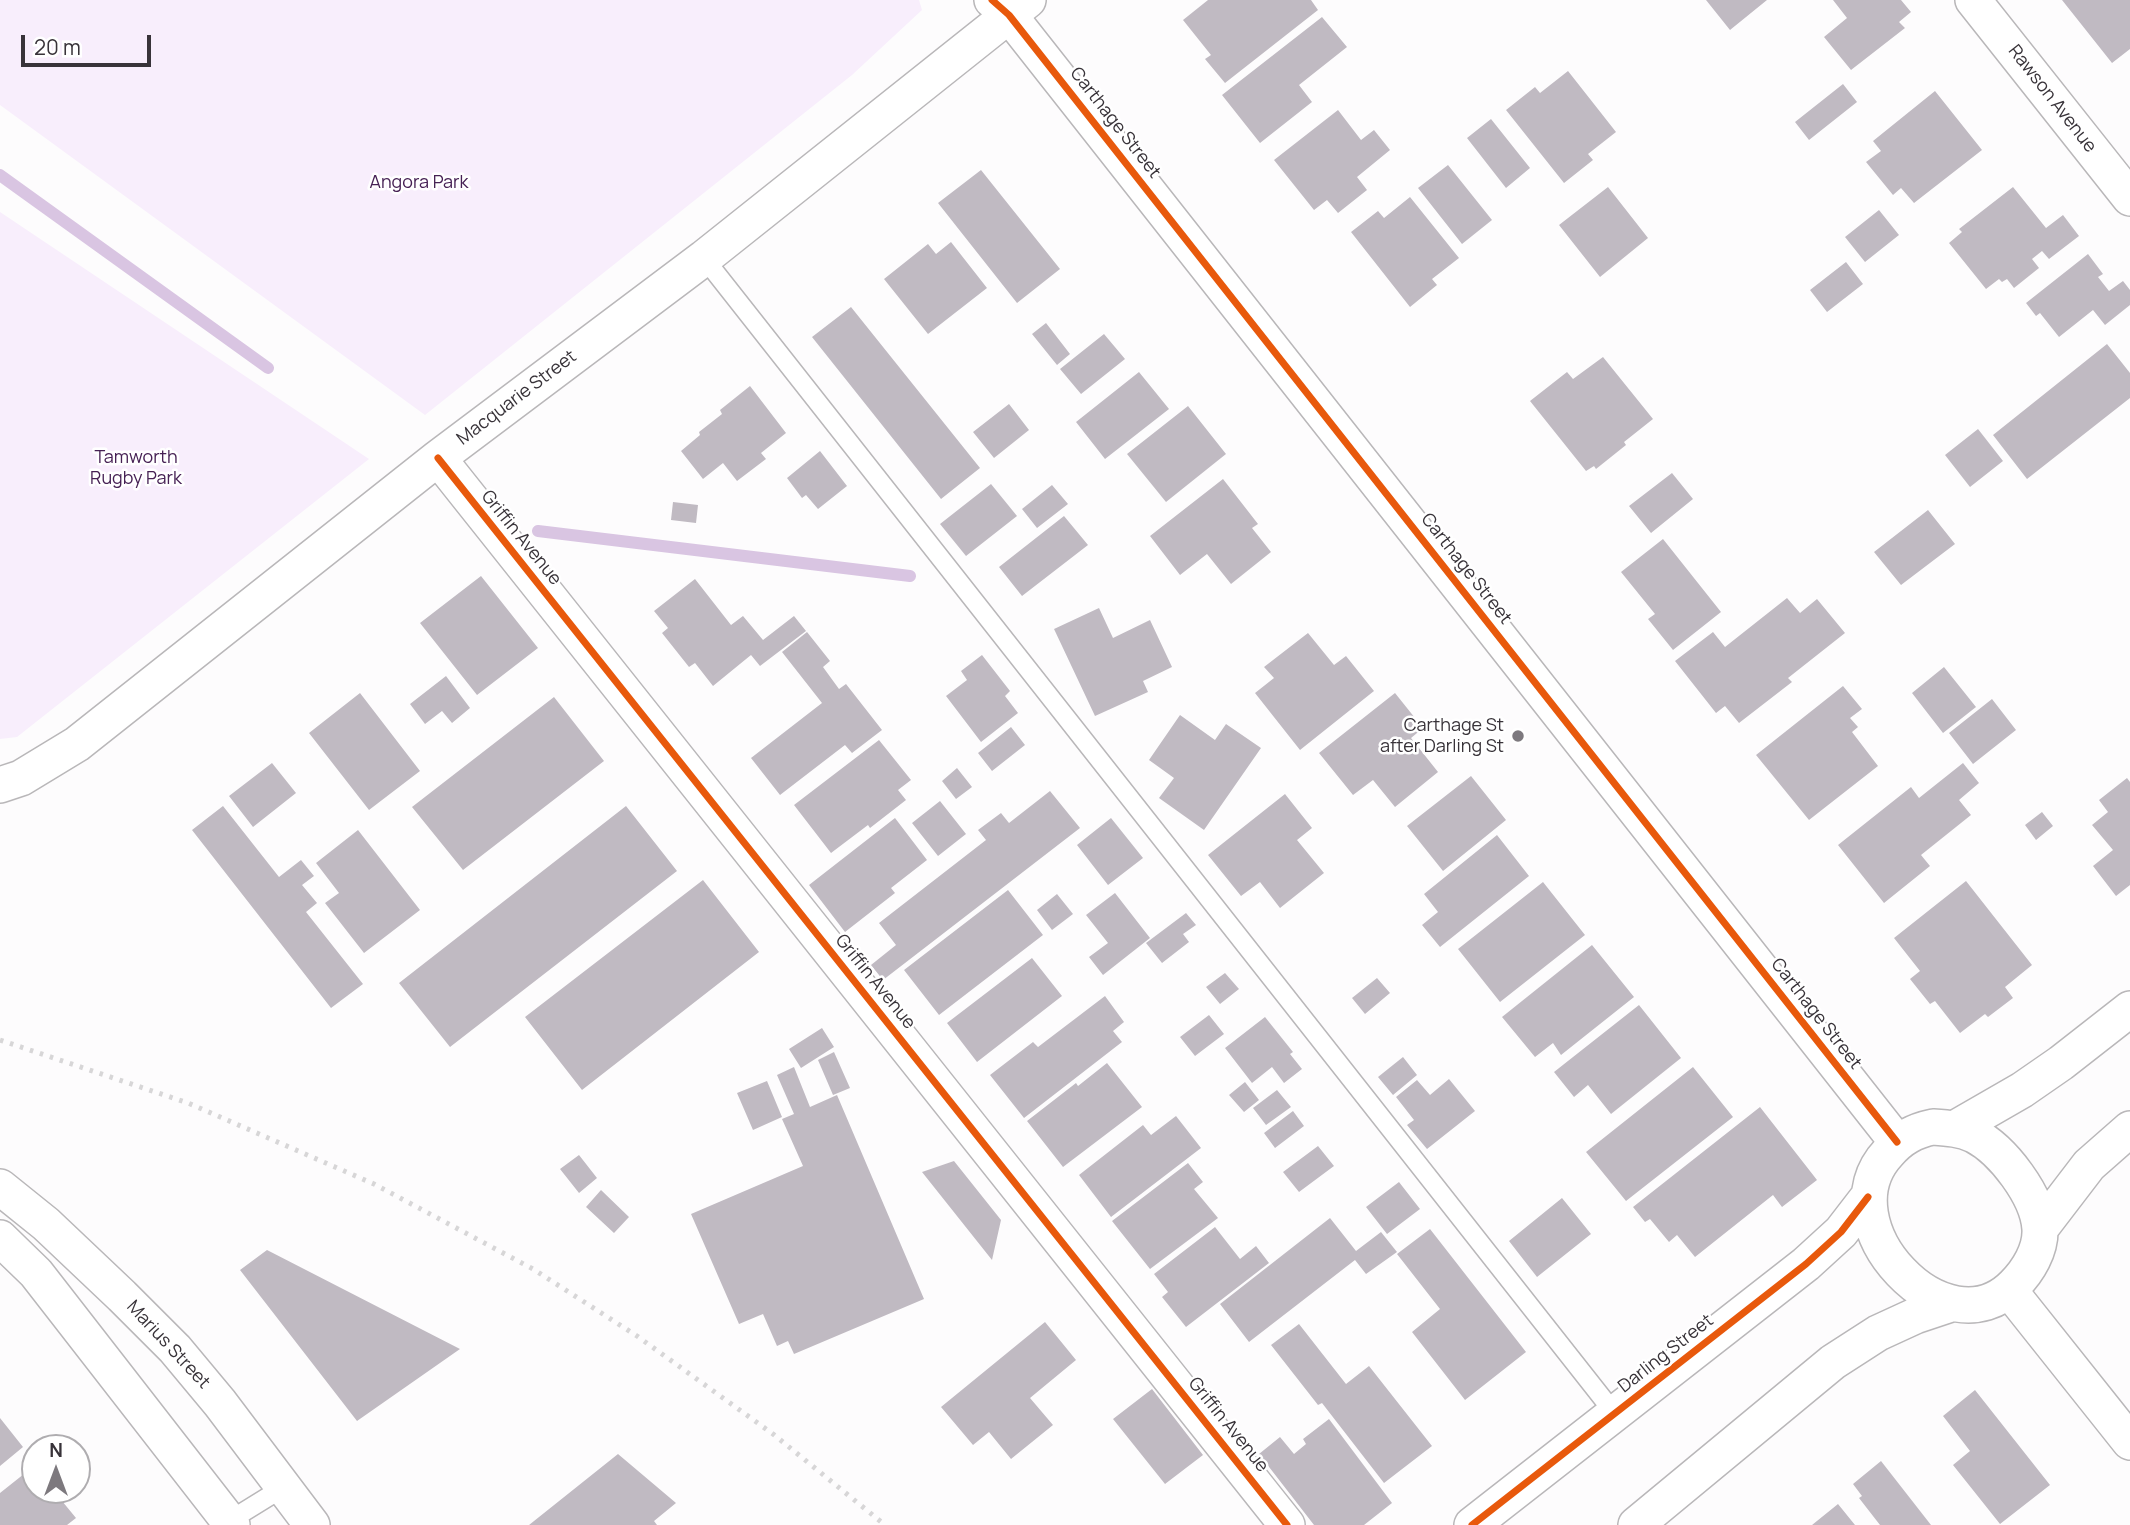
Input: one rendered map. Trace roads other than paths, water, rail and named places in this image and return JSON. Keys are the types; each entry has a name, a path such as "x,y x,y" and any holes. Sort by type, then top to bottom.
{"street":[{"name":"Rawson Avenue","path":"1973,0 2130,198"},
{"name":"Macquarie Street","path":"0,785 21,778 77,744 438,458 704,258 1009,4"},
{"name":"Carthage Street","path":"1009,4 1897,1142"},
{"name":"Griffin Avenue","path":"438,458 1287,1525"},
{"path":"1956,1128 2022,1090 2130,1009"},
{"path":"1951,1304 1928,1294 1892,1264 1880,1244 1871,1220 1868,1197 1872,1178 1881,1160 1897,1142 1915,1131 1933,1127 1956,1128 1976,1136 2012,1167 2025,1187 2040,1229"},
{"path":"1636,1525 1833,1362 1878,1333 1915,1316 1951,1304 1991,1301 2009,1290 2025,1274 2035,1254 2040,1229 2089,1164 2130,1129"},
{"name":"Marius Street","path":"0,1187 55,1233 175,1349 220,1403 312,1525"},
{"name":"Darling Street","path":"1472,1525 1806,1264 1841,1232 1868,1197"},
{"path":"0,1238 36,1273 231,1523"},
{"path":"2009,1290 2130,1441"}],"lane":[{"path":"704,258 1615,1414"},
{"path":"231,1523 284,1487"}],"waterway":[{"path":"0,175 268,368"},
{"path":"538,531 910,576"}],"railway":[{"path":"0,1040 188,1103 374,1184 533,1269 637,1336 773,1434 885,1525"}],"place":[{"name":"Carthage St after Darling St","path":"1518,736"}],"park label":[{"name":"Angora Park","path":"419,183"},
{"name":"Tamworth Rugby Park","path":"136,468"}]}
